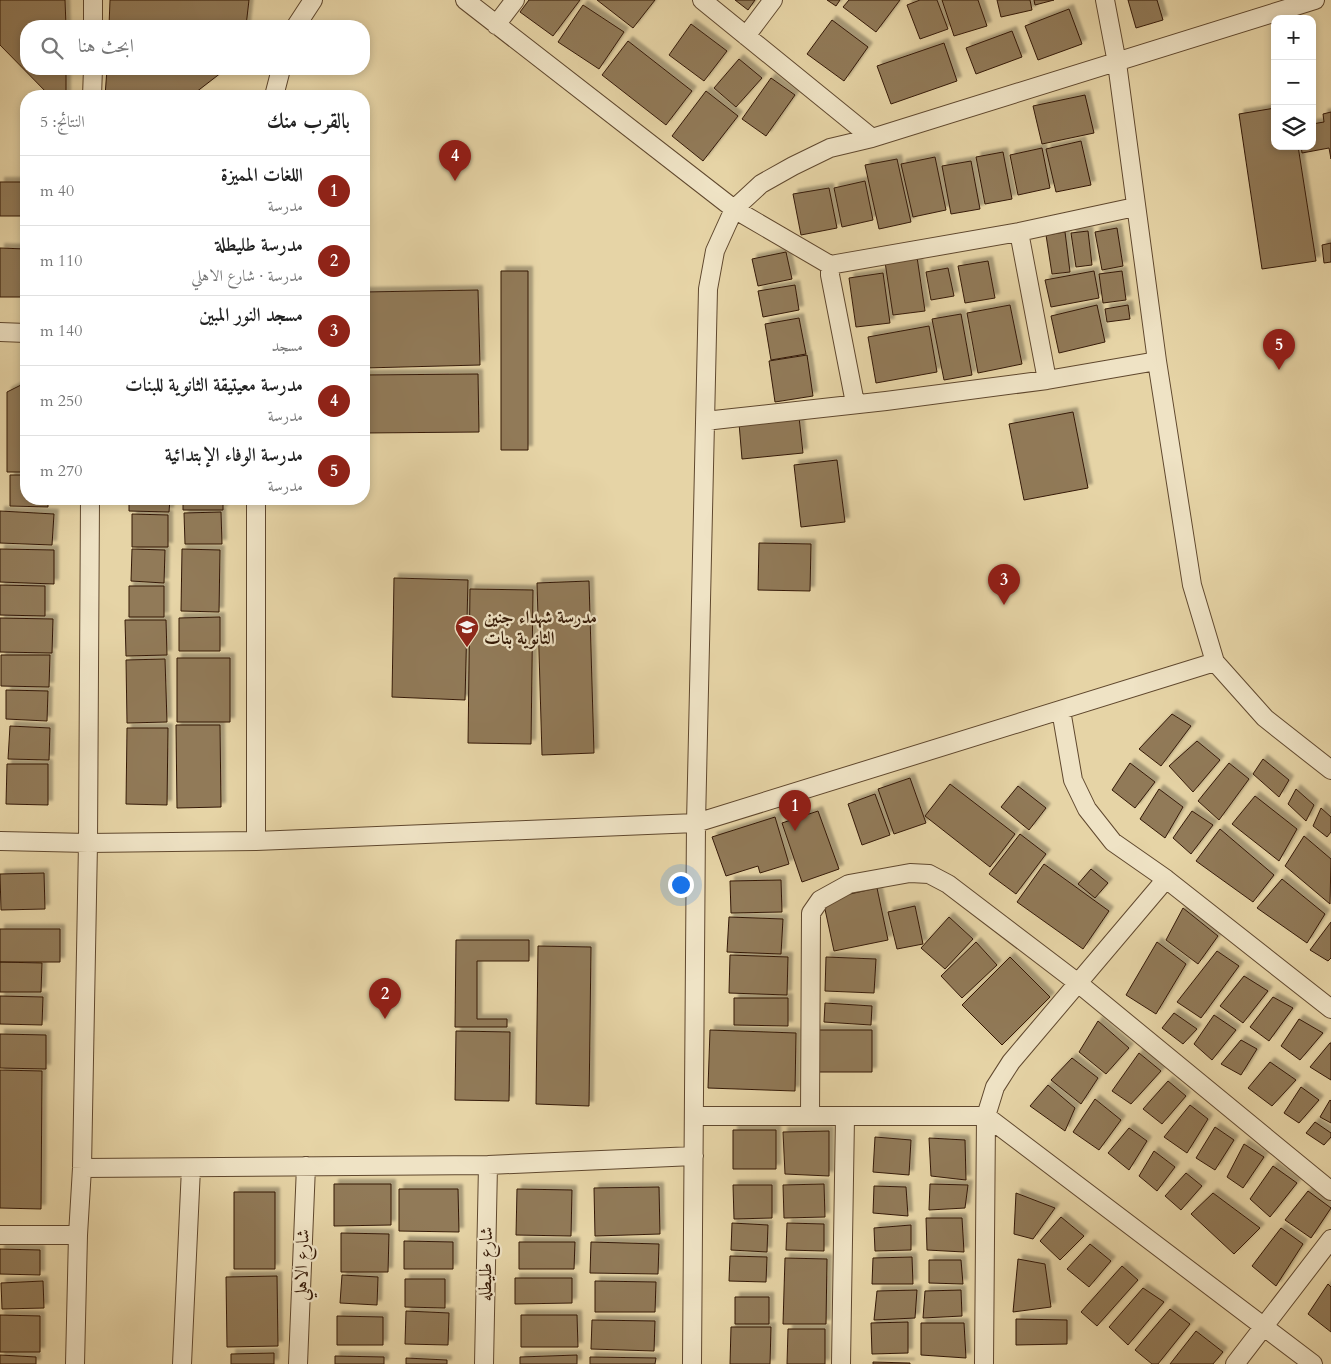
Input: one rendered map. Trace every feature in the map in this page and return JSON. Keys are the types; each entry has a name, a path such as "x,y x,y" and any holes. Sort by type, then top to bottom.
{"street":[{"path":"93,0 93,20"},
{"path":"300,20 313,0"},
{"path":"465,0 496,26 734,209 830,265 1019,232 1135,207"},
{"path":"496,26 515,0"},
{"path":"702,0 872,138"},
{"path":"746,36 773,0"},
{"path":"1105,0 1116,63 1157,361 1192,585 1215,662 1265,718 1331,770"},
{"path":"692,1364 696,823 708,289 715,251 734,209 761,184 830,148 872,138 1315,0"},
{"path":"92,75 92,90"},
{"path":"276,90 279,75"},
{"path":"1019,232 1047,380"},
{"path":"830,265 830,276 855,403"},
{"path":"0,332 20,333"},
{"path":"705,421 896,400 1047,380 1157,361"},
{"path":"74,1364 82,1168 88,843 90,505"},
{"path":"256,505 256,841"},
{"path":"0,840 88,843 256,841 696,823 1215,662"},
{"path":"1061,710 1073,780 1087,809 1113,842 1166,878 1331,1009"},
{"path":"810,1116 811,914 820,900 849,884 910,873 929,874 948,884 1078,983 1331,1191"},
{"path":"984,1364 986,1116 995,1087 1011,1062 1166,878"},
{"path":"694,1116 986,1116 1313,1364"},
{"path":"841,1364 845,1117"},
{"path":"82,1168 488,1165 694,1156"},
{"name":"شارع طليطله","path":"484,1364 488,1165"},
{"name":"شارع الاهلي","path":"298,1364 306,1166"},
{"path":"182,1364 191,1168"},
{"path":"0,1235 78,1235"},
{"path":"1235,1364 1331,1239"}],"building":[{"path":"0,0 65,0 66,20 20,20 20,65 0,45"},
{"path":"110,0 249,0 247,20 109,20"},
{"path":"529,0 580,0 553,36 520,12"},
{"path":"597,0 655,0 633,28"},
{"path":"735,0 755,0 748,10"},
{"path":"827,0 840,0 836,6"},
{"path":"849,0 900,0 876,32 843,7"},
{"path":"920,0 937,0 948,29 920,39 907,5"},
{"path":"942,0 978,0 987,26 954,36"},
{"path":"997,0 1030,0 1032,10 1001,17"},
{"path":"1034,0 1054,0 1035,5"},
{"path":"1128,0 1157,0 1163,20 1136,28"},
{"path":"583,5 624,32 599,69 558,42"},
{"path":"1069,9 1082,44 1038,60 1025,26"},
{"path":"832,20 868,47 844,81 807,54"},
{"path":"691,24 727,51 704,81 669,55"},
{"path":"1012,31 1022,57 976,74 966,48"},
{"path":"628,41 692,91 666,125 602,75"},
{"path":"944,43 957,81 891,104 877,66"},
{"path":"739,59 762,78 736,107 714,88"},
{"path":"29,75 66,75 66,90 44,90"},
{"path":"107,75 218,75 199,90 105,90"},
{"path":"771,78 795,95 766,136 742,119"},
{"path":"706,91 738,116 703,161 672,136"},
{"path":"1085,95 1094,133 1042,144 1033,106"},
{"path":"1271,109 1271,150 1299,150 1316,261 1262,269 1239,114"},
{"path":"1331,112 1331,159 1329,148 1302,153 1302,150 1316,150 1316,123 1324,122 1323,114"},
{"path":"1081,141 1091,185 1056,192 1046,149"},
{"path":"1042,148 1050,188 1018,195 1010,155"},
{"path":"1003,152 1012,199 985,204 976,157"},
{"path":"935,157 946,210 913,217 901,164"},
{"path":"897,159 911,222 879,229 865,165"},
{"path":"971,161 980,209 951,214 942,166"},
{"path":"865,181 873,220 842,227 834,188"},
{"path":"0,182 20,182 20,216 0,216"},
{"path":"829,188 837,228 801,235 793,194"},
{"path":"1117,228 1123,266 1102,270 1095,232"},
{"path":"1088,231 1092,265 1076,267 1071,233"},
{"path":"1065,232 1070,272 1052,274 1046,235"},
{"path":"1331,243 1331,262 1324,263 1322,245"},
{"path":"0,248 20,249 20,297 0,297"},
{"path":"786,252 792,279 758,286 752,259"},
{"path":"917,257 925,311 893,315 885,262"},
{"path":"988,261 995,298 965,303 958,266"},
{"path":"948,268 954,296 931,300 926,272"},
{"path":"501,271 528,271 528,450 501,450"},
{"path":"1094,271 1099,298 1051,307 1045,280"},
{"path":"1122,271 1126,300 1103,303 1099,274"},
{"path":"883,273 890,323 856,327 849,278"},
{"path":"795,285 799,310 763,317 758,291"},
{"path":"478,290 480,365 370,368 370,292"},
{"path":"1010,305 1022,364 978,373 967,313"},
{"path":"1097,305 1105,342 1059,353 1051,316"},
{"path":"1128,305 1130,319 1107,322 1105,309"},
{"path":"961,314 972,375 944,380 932,319"},
{"path":"799,318 806,354 771,360 765,324"},
{"path":"929,326 937,372 876,383 868,337"},
{"path":"807,355 813,396 775,402 769,361"},
{"path":"478,374 479,432 370,433 370,375"},
{"path":"20,386 20,472 7,472 7,392"},
{"path":"1073,412 1088,488 1024,500 1009,424"},
{"path":"799,417 803,453 742,459 739,423"},
{"path":"837,460 845,522 801,527 794,465"},
{"path":"10,475 20,475 20,505 48,505 48,507 10,506"},
{"path":"129,505 170,505 169,512 129,511"},
{"path":"183,505 223,505 223,510 183,510"},
{"path":"0,511 54,514 52,545 0,543"},
{"path":"221,512 222,544 185,544 184,513"},
{"path":"132,514 168,515 168,547 132,547"},
{"path":"759,543 811,544 810,591 758,590"},
{"path":"0,549 54,550 54,584 0,582"},
{"path":"132,549 165,550 164,583 131,581"},
{"path":"182,549 220,550 219,612 181,611"},
{"path":"394,578 468,580 465,700 392,697"},
{"path":"589,581 594,753 542,755 537,583"},
{"path":"0,585 45,586 45,616 0,615"},
{"path":"129,586 164,586 164,617 129,617"},
{"path":"470,589 533,590 531,744 468,743"},
{"path":"220,617 220,651 179,651 179,618"},
{"path":"0,618 53,619 52,653 0,652"},
{"path":"125,620 166,620 167,655 126,656"},
{"path":"1,655 50,655 49,687 1,686"},
{"path":"177,658 230,658 230,722 177,722"},
{"path":"165,659 167,722 127,723 126,660"},
{"path":"6,690 48,691 47,721 6,719"},
{"path":"1172,714 1191,726 1161,766 1139,749"},
{"path":"176,725 220,725 221,807 177,808"},
{"path":"10,726 50,728 49,760 8,759"},
{"path":"127,728 168,728 167,805 126,804"},
{"path":"1197,741 1220,760 1193,792 1169,766"},
{"path":"1263,759 1289,780 1279,797 1253,774"},
{"path":"1130,763 1155,782 1135,808 1112,790"},
{"path":"1229,763 1249,779 1219,820 1198,801"},
{"path":"7,764 48,764 48,805 6,804"},
{"path":"910,778 926,823 894,834 878,789"},
{"path":"950,784 1015,834 990,867 925,816"},
{"path":"1018,786 1046,808 1029,830 1001,807"},
{"path":"1159,789 1183,807 1165,838 1140,819"},
{"path":"1296,789 1314,805 1306,821 1288,804"},
{"path":"875,794 890,835 862,845 848,804"},
{"path":"1255,796 1297,829 1279,861 1232,824"},
{"path":"1321,808 1331,817 1331,832 1327,837 1313,826"},
{"path":"818,811 839,869 802,882 782,823"},
{"path":"1192,811 1213,825 1191,854 1173,838"},
{"path":"775,817 789,864 760,873 758,866 726,876 712,837"},
{"path":"1220,829 1274,875 1253,902 1196,861"},
{"path":"1020,834 1046,854 1016,894 989,874"},
{"path":"1304,836 1331,859 1330,904 1285,866"},
{"path":"1044,864 1109,911 1083,949 1017,902"},
{"path":"1091,869 1108,883 1095,898 1078,884"},
{"path":"44,873 45,909 1,910 0,874"},
{"path":"1282,879 1325,914 1307,943 1257,908"},
{"path":"781,880 782,912 731,913 730,881"},
{"path":"877,888 888,940 834,951 823,900"},
{"path":"915,906 923,944 897,949 888,912"},
{"path":"1183,908 1218,936 1198,964 1166,940"},
{"path":"729,917 783,919 781,954 727,952"},
{"path":"949,917 973,939 945,969 921,948"},
{"path":"1331,922 1331,958 1328,961 1310,950"},
{"path":"0,929 60,929 60,962 0,962"},
{"path":"456,940 529,940 529,961 477,961 477,1019 507,1019 507,1027 455,1027"},
{"path":"976,942 997,965 962,998 941,976"},
{"path":"1157,942 1186,964 1156,1014 1126,995"},
{"path":"538,946 591,947 589,1106 536,1104"},
{"path":"1217,951 1239,966 1201,1018 1177,1002"},
{"path":"730,955 788,957 787,995 729,993"},
{"path":"826,957 876,959 874,993 825,991"},
{"path":"1010,957 1050,997 1002,1045 962,1005"},
{"path":"0,962 42,963 41,992 0,992"},
{"path":"1244,976 1268,991 1243,1023 1220,1006"},
{"path":"0,996 43,997 42,1025 0,1024"},
{"path":"1273,997 1293,1008 1269,1041 1250,1027"},
{"path":"734,998 788,998 788,1026 734,1025"},
{"path":"825,1003 872,1006 871,1025 824,1022"},
{"path":"1174,1013 1197,1029 1183,1044 1162,1028"},
{"path":"1214,1015 1236,1030 1212,1060 1194,1044"},
{"path":"1299,1019 1323,1033 1300,1060 1281,1046"},
{"path":"1098,1021 1129,1048 1106,1074 1079,1052"},
{"path":"710,1030 796,1033 795,1091 708,1088"},
{"path":"815,1030 872,1030 872,1072 815,1072"},
{"path":"456,1031 510,1032 509,1101 455,1100"},
{"path":"0,1034 46,1035 46,1069 0,1068"},
{"path":"1241,1040 1257,1049 1241,1075 1221,1064"},
{"path":"1331,1043 1331,1080 1310,1067"},
{"path":"1139,1053 1161,1071 1131,1104 1112,1091"},
{"path":"1072,1058 1098,1078 1081,1104 1051,1080"},
{"path":"1270,1062 1296,1080 1272,1106 1248,1088"},
{"path":"0,1070 42,1071 41,1209 0,1208"},
{"path":"1168,1081 1186,1096 1162,1124 1143,1109"},
{"path":"1048,1085 1075,1108 1065,1131 1030,1106"},
{"path":"1301,1087 1319,1100 1299,1123 1284,1113"},
{"path":"1095,1099 1121,1120 1099,1150 1073,1132"},
{"path":"1331,1101 1331,1123 1320,1117"},
{"path":"1190,1105 1208,1119 1187,1153 1164,1137"},
{"path":"1315,1122 1331,1133 1331,1137 1324,1145 1306,1133"},
{"path":"1215,1127 1234,1140 1215,1170 1196,1158"},
{"path":"1129,1128 1147,1141 1129,1170 1108,1153"},
{"path":"733,1130 776,1130 776,1169 733,1169"},
{"path":"829,1131 829,1176 785,1174 783,1132"},
{"path":"875,1137 911,1140 909,1175 873,1172"},
{"path":"929,1138 965,1140 966,1180 931,1176"},
{"path":"1244,1144 1264,1157 1243,1188 1227,1177"},
{"path":"1154,1151 1175,1167 1157,1191 1139,1176"},
{"path":"1273,1166 1297,1183 1270,1217 1250,1199"},
{"path":"1186,1173 1202,1186 1181,1210 1165,1196"},
{"path":"334,1184 391,1184 391,1225 334,1226"},
{"path":"824,1184 825,1217 784,1218 783,1185"},
{"path":"930,1184 968,1185 965,1208 929,1210"},
{"path":"733,1185 772,1185 772,1218 734,1219"},
{"path":"874,1186 906,1187 908,1216 873,1213"},
{"path":"659,1187 660,1234 595,1236 594,1188"},
{"path":"399,1189 458,1189 459,1232 399,1231"},
{"path":"517,1189 572,1190 571,1236 516,1235"},
{"path":"1308,1191 1331,1208 1311,1238 1285,1220"},
{"path":"234,1192 275,1192 275,1269 234,1269"},
{"path":"1016,1193 1055,1208 1033,1239 1014,1234"},
{"path":"1213,1193 1260,1228 1234,1254 1191,1214"},
{"path":"1061,1217 1084,1236 1060,1260 1040,1241"},
{"path":"926,1218 962,1218 964,1252 927,1250"},
{"path":"732,1223 768,1225 767,1252 731,1250"},
{"path":"787,1223 824,1224 824,1251 786,1250"},
{"path":"911,1225 911,1250 875,1251 874,1228"},
{"path":"1281,1228 1303,1244 1276,1286 1252,1266"},
{"path":"341,1233 389,1234 388,1272 341,1272"},
{"path":"404,1241 453,1242 453,1269 404,1269"},
{"path":"519,1242 575,1242 574,1269 519,1269"},
{"path":"591,1242 659,1244 658,1274 590,1273"},
{"path":"1090,1244 1111,1261 1089,1287 1067,1269"},
{"path":"0,1249 40,1250 40,1275 0,1274"},
{"path":"730,1256 767,1257 766,1282 729,1281"},
{"path":"912,1257 913,1284 872,1284 873,1258"},
{"path":"785,1258 827,1259 826,1324 783,1324"},
{"path":"1018,1259 1045,1264 1051,1307 1013,1312"},
{"path":"929,1260 961,1260 963,1284 929,1283"},
{"path":"1122,1266 1138,1280 1097,1326 1081,1312"},
{"path":"342,1275 378,1277 377,1305 340,1303"},
{"path":"277,1276 278,1346 227,1347 226,1277"},
{"path":"515,1278 572,1278 572,1303 515,1304"},
{"path":"405,1279 445,1279 445,1308 405,1307"},
{"path":"43,1281 44,1308 2,1309 1,1283"},
{"path":"595,1281 656,1282 655,1312 595,1312"},
{"path":"1328,1284 1331,1287 1331,1332 1308,1314"},
{"path":"1143,1288 1164,1302 1128,1345 1109,1327"},
{"path":"917,1290 915,1318 874,1320 877,1291"},
{"path":"961,1290 962,1316 923,1318 925,1291"},
{"path":"735,1297 769,1297 769,1324 735,1324"},
{"path":"1170,1309 1190,1324 1158,1364 1152,1364 1135,1350"},
{"path":"406,1311 449,1313 448,1345 405,1344"},
{"path":"0,1315 40,1316 40,1352 0,1352"},
{"path":"521,1315 577,1315 578,1347 521,1347"},
{"path":"337,1316 383,1317 383,1345 337,1345"},
{"path":"1016,1319 1067,1320 1067,1344 1016,1345"},
{"path":"592,1320 655,1321 654,1351 591,1349"},
{"path":"908,1322 908,1353 872,1354 871,1323"},
{"path":"921,1323 964,1323 966,1358 921,1355"},
{"path":"731,1327 771,1327 770,1364 730,1364"},
{"path":"788,1329 825,1329 825,1364 787,1364"},
{"path":"1196,1331 1223,1352 1213,1364 1170,1364"},
{"path":"274,1353 274,1364 231,1364 231,1354"},
{"path":"0,1355 36,1357 36,1364 0,1364"},
{"path":"577,1355 577,1364 520,1364 520,1357"},
{"path":"335,1356 384,1357 384,1364 335,1364"},
{"path":"590,1357 656,1358 655,1364 590,1364"},
{"path":"406,1358 447,1360 447,1364 406,1364"},
{"path":"873,1362 910,1363 910,1364 873,1364"}],"place":[{"name":"مدرسة معيتيقة الثانوية للبنات","path":"455,181"},
{"name":"مدرسة الوفاء الإبتدائية","path":"1279,370"},
{"name":"مسجد النور المبين","path":"1004,605"},
{"name":"مدرسة شهداء جنين الثانوية بنات","path":"467,648"},
{"name":"اللغات المميزة","path":"795,831"},
{"name":"مدرسة طليطلة","path":"385,1019"}]}
